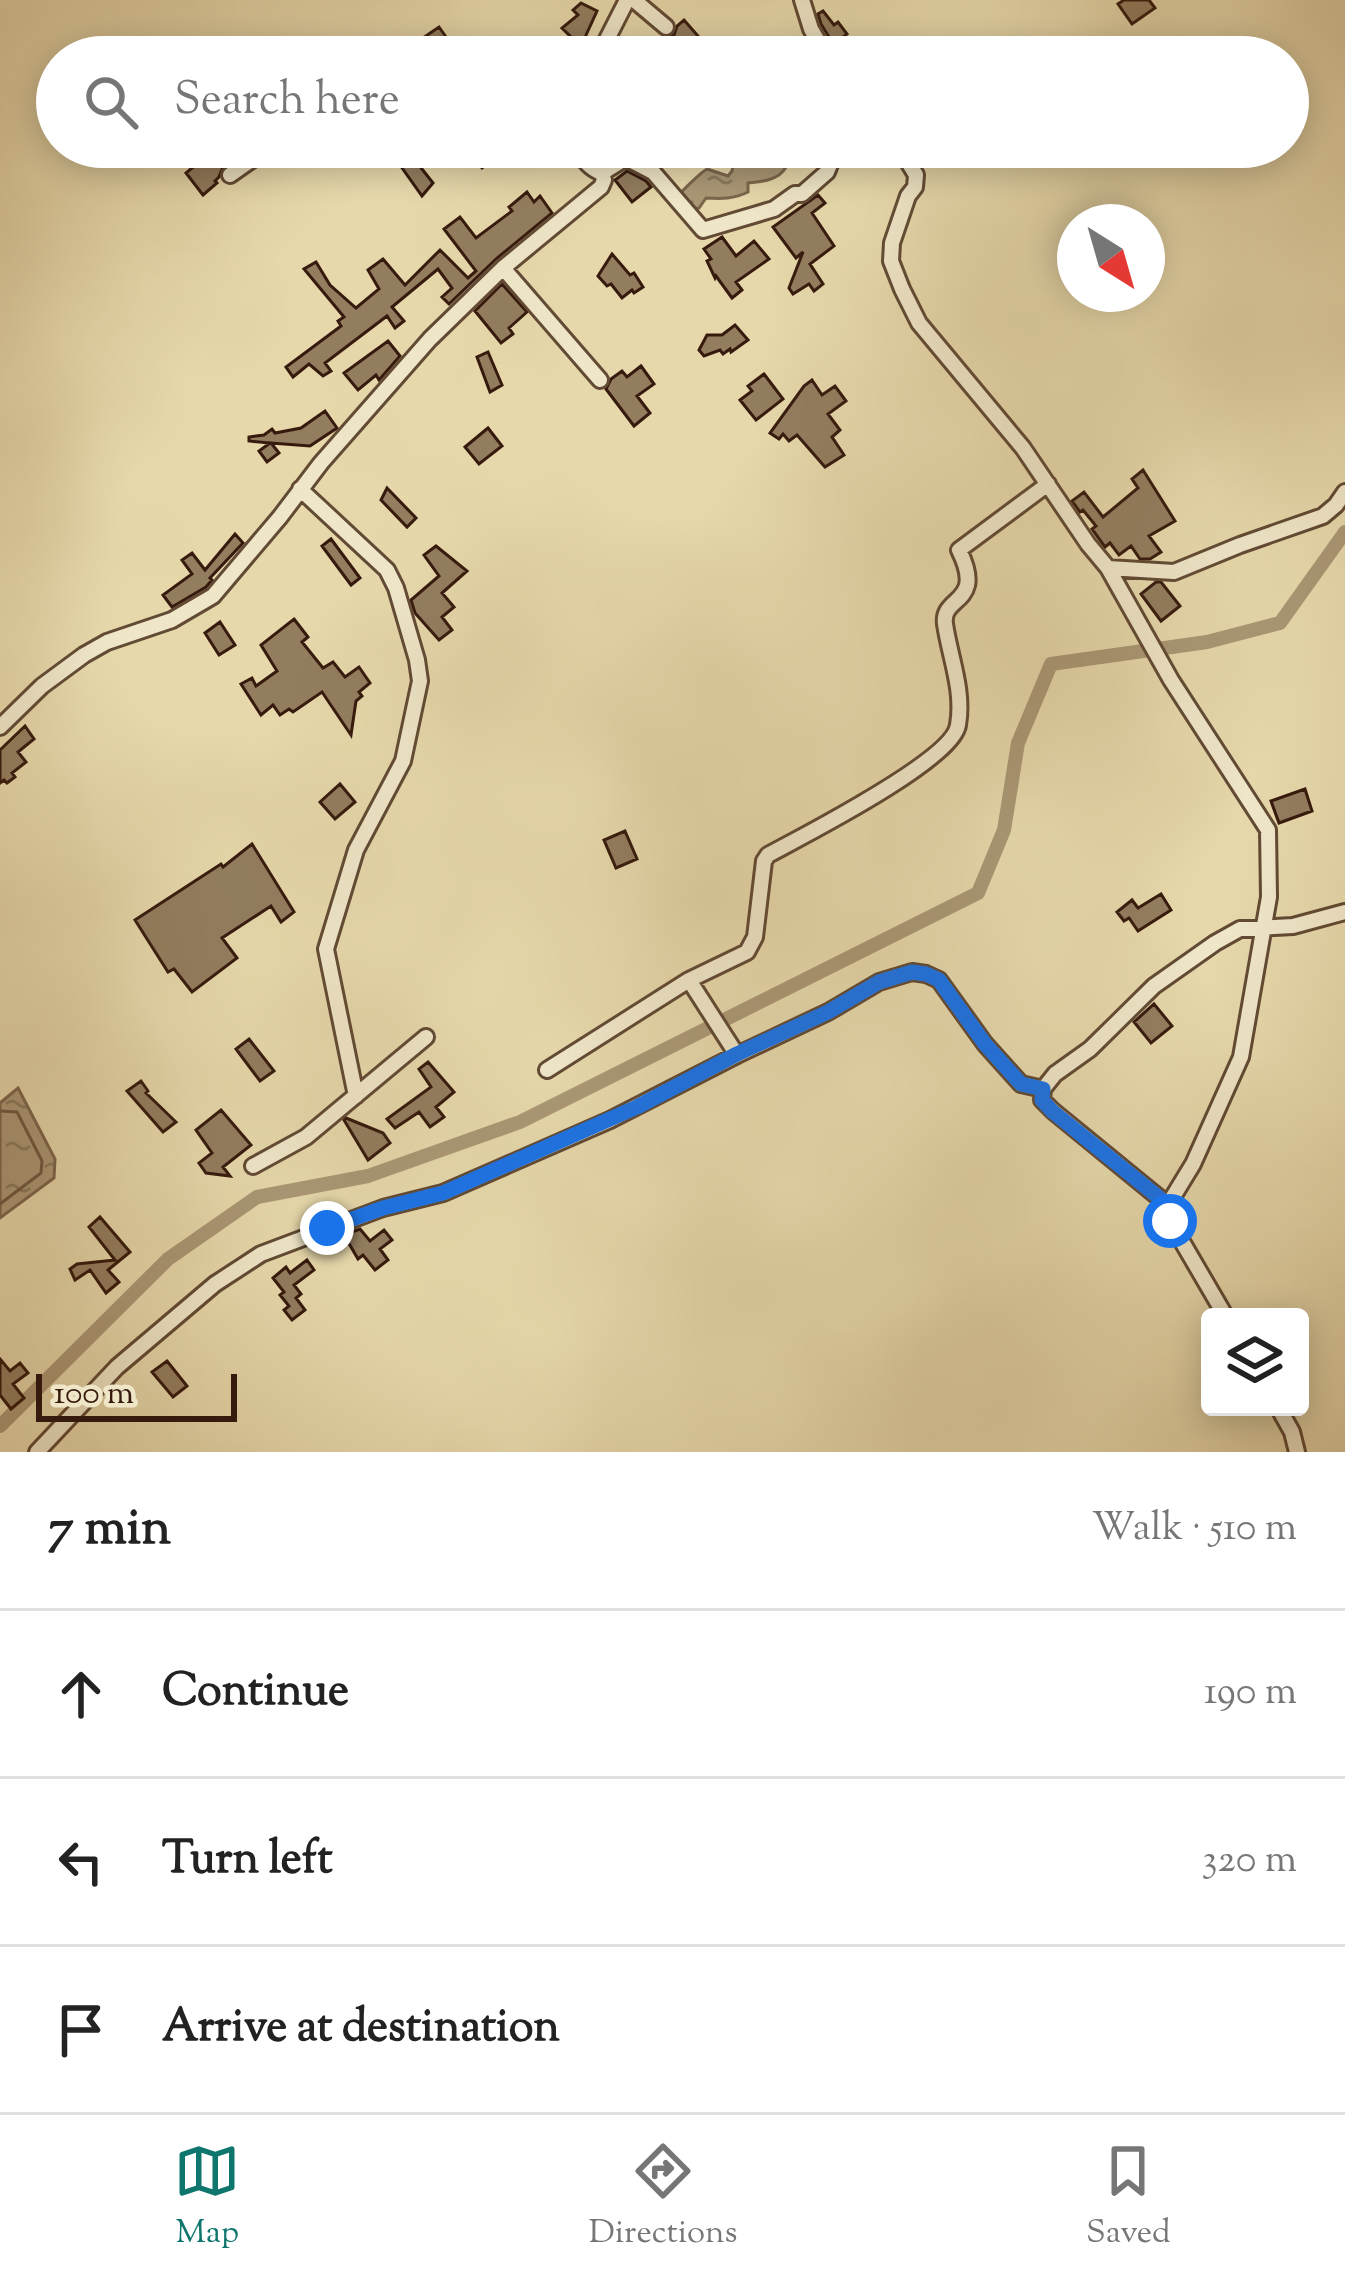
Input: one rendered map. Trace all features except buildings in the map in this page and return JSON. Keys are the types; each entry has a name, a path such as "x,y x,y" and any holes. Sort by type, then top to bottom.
{"street":[{"path":"610,36 631,0 666,27"},
{"path":"802,0 816,36"},
{"path":"230,175 240,168"},
{"path":"0,727 42,686 84,655 106,642 172,620 213,596 430,339 502,268 601,188 602,173 595,168"},
{"path":"602,173 609,168"},
{"path":"646,168 703,230 774,209 794,194 802,194 829,168"},
{"path":"912,168 915,187 892,243 891,261 919,323 1023,448 1108,568 1171,680 1268,830 1269,897 1241,1057 1193,1164 1168,1205 1170,1221 1221,1308"},
{"path":"502,268 600,380"},
{"path":"547,1070 689,980 747,952 755,937 768,855 926,763 955,737 959,710 956,666 944,619 965,594 969,578 959,550 1048,484"},
{"path":"300,489 386,571 407,623 420,680 403,761 356,850 326,949 356,1096"},
{"path":"1108,568 1174,572 1323,516 1345,492"},
{"path":"1168,1205 1052,1111 1042,1100 1043,1089 1138,999 1215,943 1240,929 1293,926 1345,912"},
{"path":"37,1452 117,1366 214,1284 261,1254 383,1208 443,1193 637,1107 879,982 912,972 939,980 1021,1084 1043,1089"},
{"path":"689,980 737,1054"},
{"path":"254,1166 306,1137 426,1037"},
{"path":"1283,1416 1297,1452"}],"water":[{"path":"786,168 774,178 748,183 748,192 738,196 706,198 699,208 684,210 675,199 707,169 728,176 732,171"},
{"path":"18,1088 55,1159 54,1178 0,1218 0,1103"}],"waterway":[{"path":"0,1426 168,1259 257,1197 368,1176 520,1122 978,893 1004,830 1018,743 1051,664 1207,642 1280,623 1345,532"}],"route":[{"path":"327,1228 443,1193 637,1107 879,982 912,972 939,980 1021,1084 1043,1089 1042,1100 1052,1111 1168,1205 1170,1221"}]}
